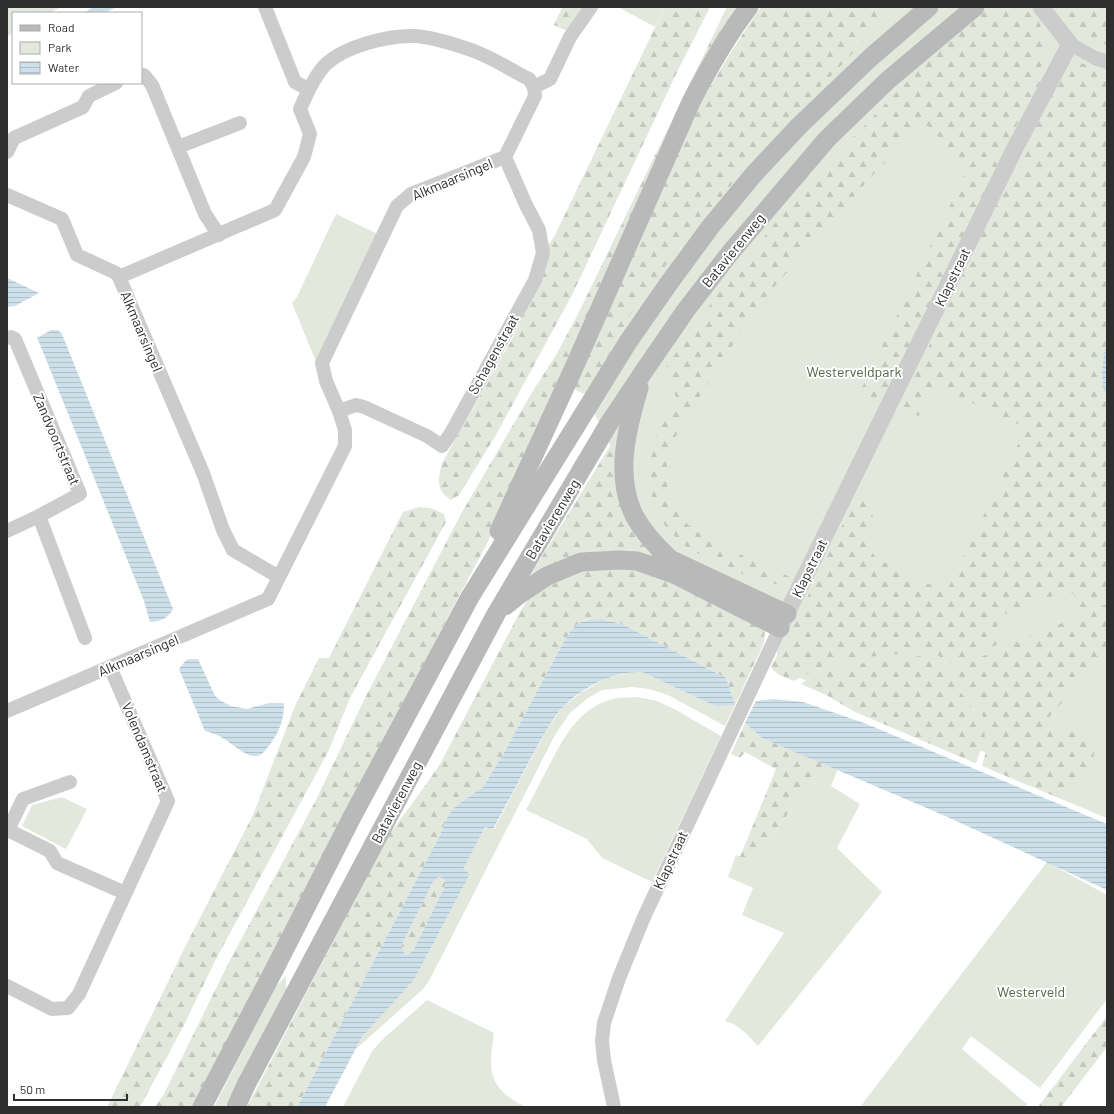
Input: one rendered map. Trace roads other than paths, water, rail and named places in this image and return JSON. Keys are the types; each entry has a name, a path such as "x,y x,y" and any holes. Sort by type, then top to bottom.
{"main road":[{"path":"495,558 496,538 572,372 691,102 708,69 749,7"},
{"name":"Batavierenweg","path":"202,1107 356,810 470,597 557,454 628,342 711,226 754,174 799,126 870,58 929,7"},
{"name":"Batavierenweg","path":"236,1107 496,614 608,425 644,371 686,310 730,253 827,139 887,81 975,7"},
{"path":"644,371 633,408 624,461 624,477 627,494 635,516 657,546 670,559 783,621"},
{"path":"496,614 520,594 547,576 565,568 581,562 631,560 658,567 783,621"}],"street":[{"path":"265,7 295,82 308,89"},
{"path":"534,87 550,79 570,37 591,7"},
{"path":"1041,7 1070,44 1095,58 1107,62"},
{"name":"Alkmaarsingel","path":"7,711 268,599 345,446 345,430 339,411 326,381 322,363 398,206 411,194 505,157 535,96 534,87 528,79 476,52 446,42 415,36 380,40 348,50 326,65 308,89 300,109 310,134 304,157 275,210 118,277 203,473 223,530 233,550 279,577"},
{"name":"Klapstraat","path":"614,1107 604,1060 602,1041 604,1023 619,978 644,917 783,621 1016,146 1070,44"},
{"path":"142,76 144,75 152,85 205,214 219,235"},
{"path":"7,152 14,138 83,108 89,96 114,84"},
{"path":"178,147 240,123"},
{"name":"Schagenstraat","path":"339,411 356,405 364,407 427,436 442,446 447,439 535,280 543,253 539,230 526,205 505,157"},
{"path":"7,195 62,219 77,255 116,274 118,277"},
{"name":"Zandvoortstraat","path":"7,338 11,337 15,339 80,494 39,516"},
{"path":"7,531 39,516 85,638"},
{"name":"Volendamstraat","path":"7,986 52,1008 68,1008 79,994 168,801 110,667"},
{"path":"70,782 23,799 8,830 50,851 57,863 125,893"}],"water":[{"path":"93,7 116,7 107,12 86,12"},
{"path":"7,278 39,293 15,306 7,307"},
{"path":"51,330 58,330 62,334 173,609 169,615 160,620 150,622 144,601 37,338"},
{"path":"1107,343 1107,393 1104,391 1102,373"},
{"path":"601,619 622,624 726,678 735,705 717,707 642,672 631,672 610,677 589,687 563,707 546,731 493,829 485,827 463,869 470,874 414,980 362,1037 325,1107 297,1107 440,835 449,814 457,805 483,787 504,753 564,641 575,626 587,620","holes":["438,877 443,878 446,884 413,951 407,955 402,951 402,944 433,882"]},
{"path":"198,659 215,696 231,706 247,709 269,703 284,703 283,715 279,729 265,751 257,756 252,756 237,748 222,737 205,731 179,669 186,660"},
{"path":"774,699 803,702 864,723 1107,824 1107,890 943,815 762,738 745,723 756,701"}],"park label":[{"name":"Westerveldpark","path":"854,371"},
{"name":"Westerveld","path":"1031,991"}]}
